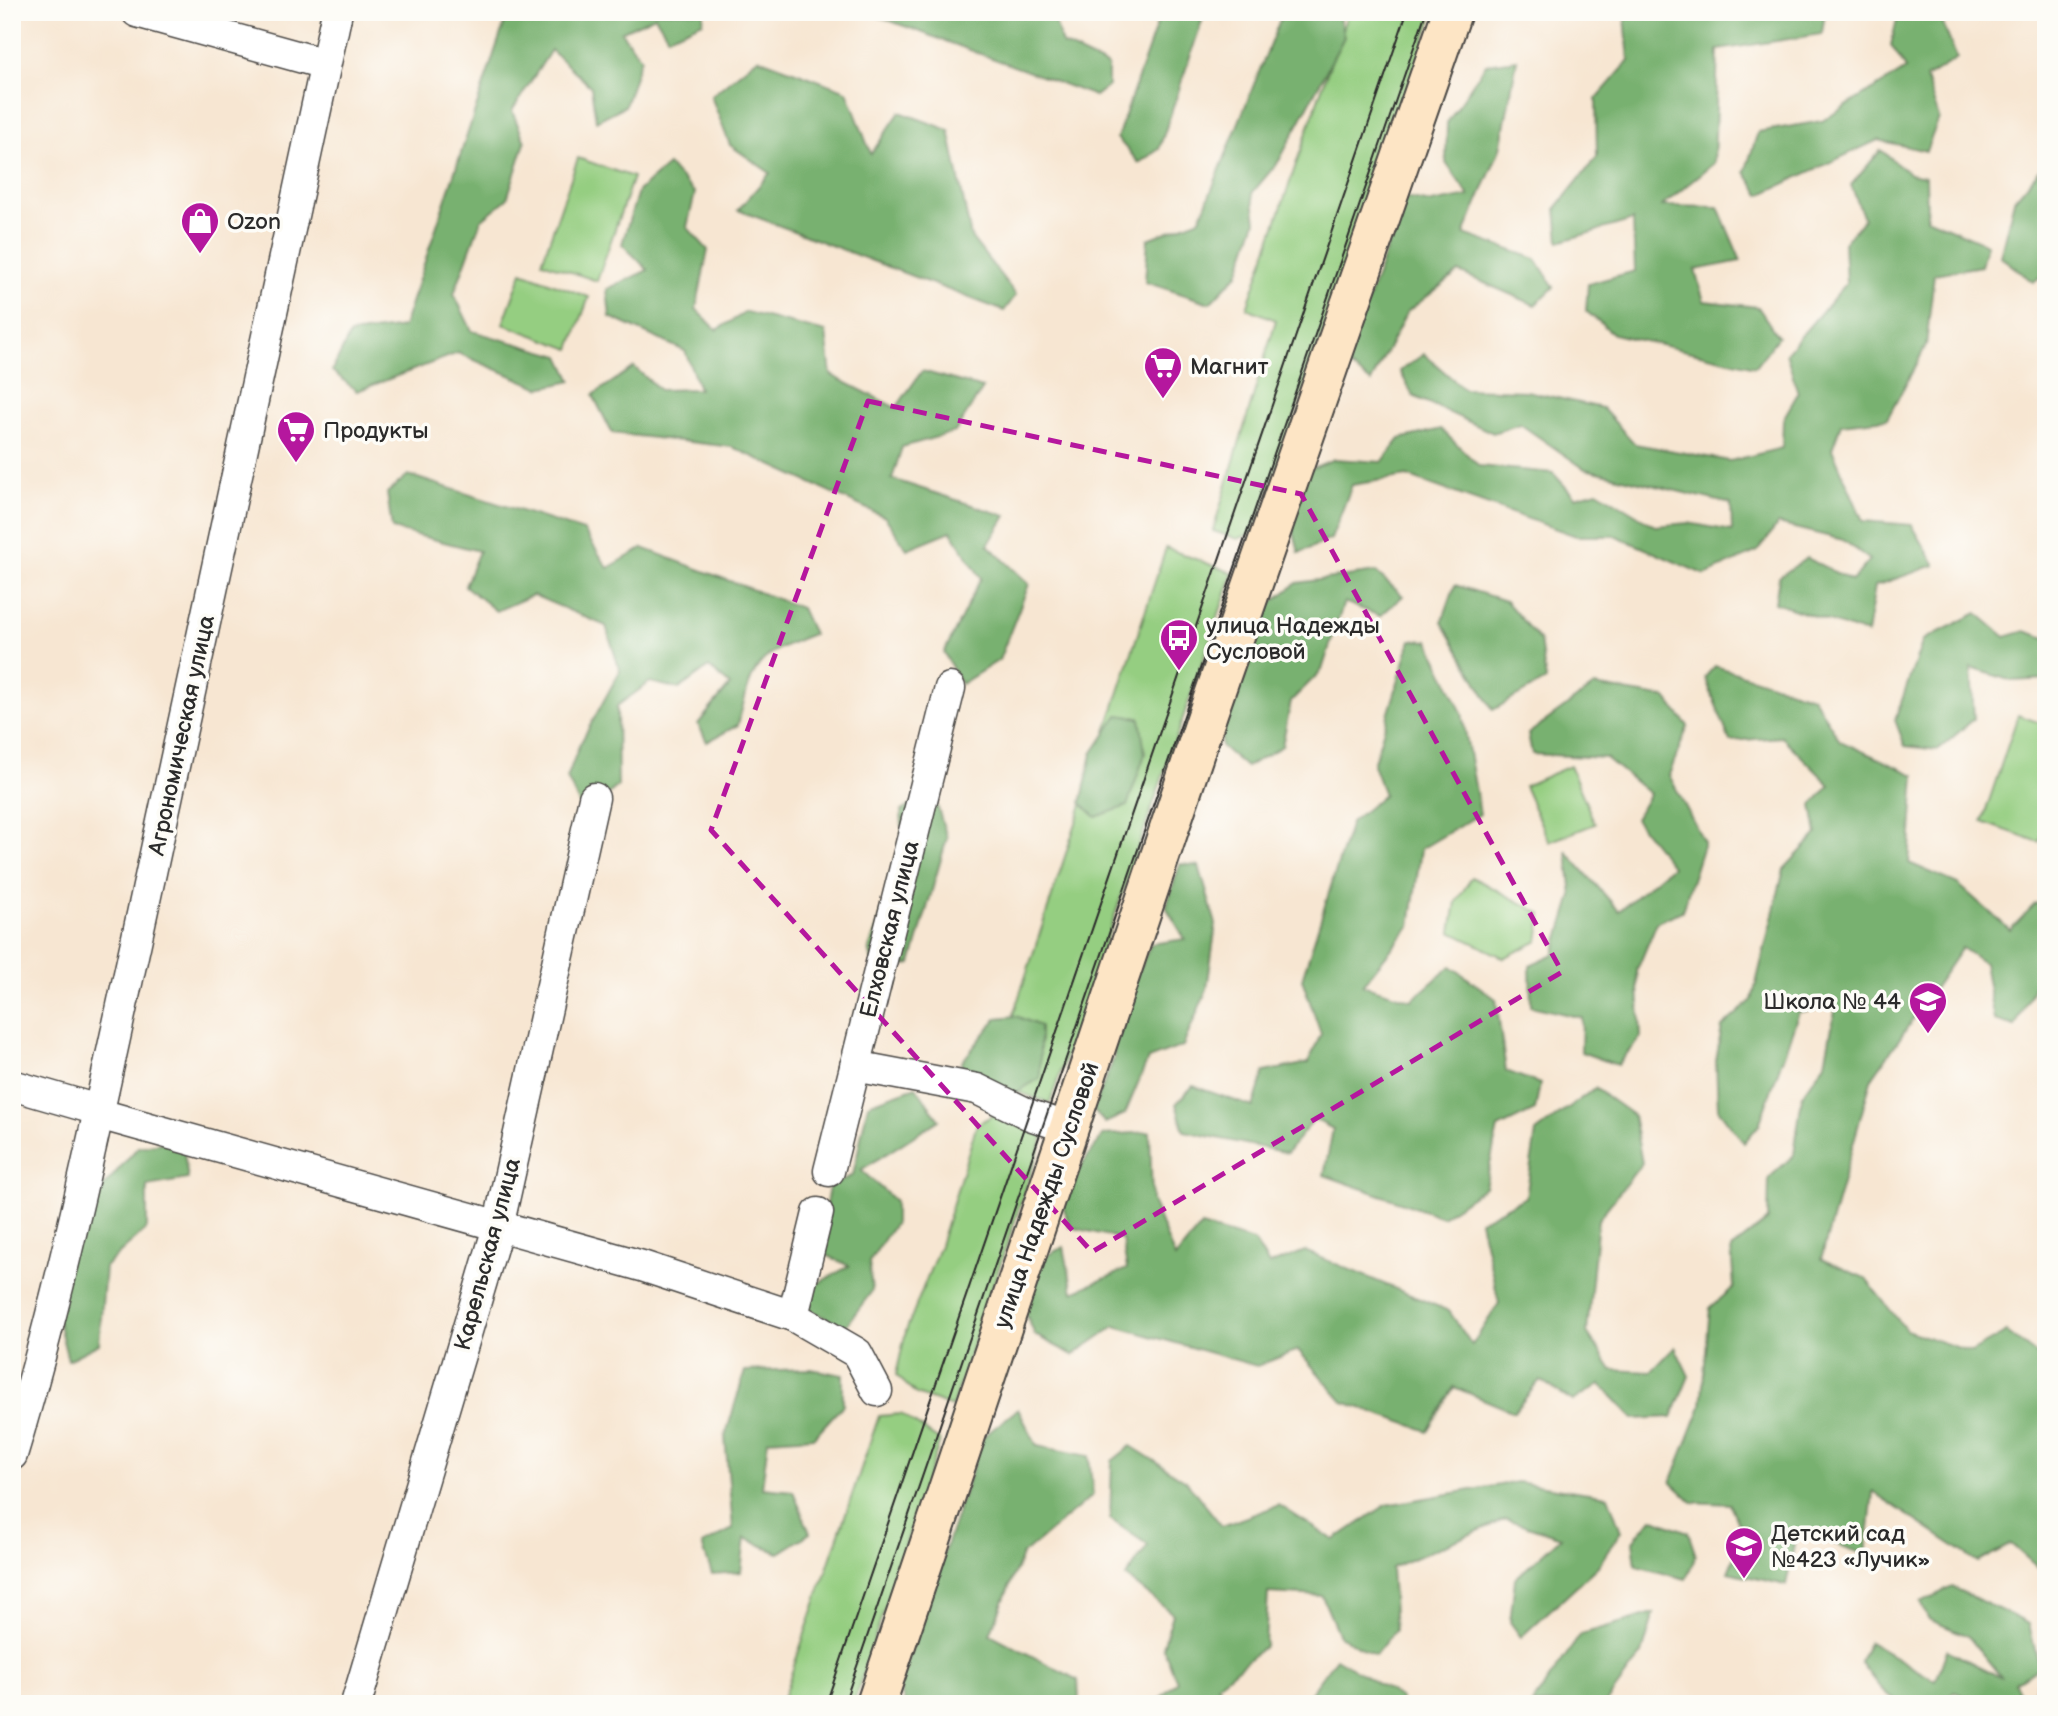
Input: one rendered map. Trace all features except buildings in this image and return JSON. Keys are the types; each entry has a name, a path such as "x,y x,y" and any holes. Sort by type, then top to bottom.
{"main road":[{"name":"улица Надежды Сусловой","path":"876,1704 1209,710 1452,12"}],"street":[{"path":"137,12 325,64"},
{"name":"Агрономическая улица","path":"12,1455 38,1369 99,1110 228,527 337,12"},
{"name":"Елховская улица","path":"829,1171 950,688"},
{"name":"Карельская улица","path":"356,1704 498,1227 594,798"},
{"path":"855,1066 977,1089 1030,1115 1069,1128"},
{"path":"12,1085 99,1110 110,1117 642,1266 793,1315 857,1353 877,1391"},
{"path":"793,1315 818,1213"}],"highlighted area":[{"path":"868,401 1301,494 1562,972 1092,1252 711,830"}],"green space":[{"path":"508,12 704,12 703,22 668,37 655,16 621,32 641,58 625,106 596,121 591,87 551,50 512,111 525,142 507,199 481,220 454,294 472,331 560,356 572,381 540,388 458,353 357,391 332,371 350,334 403,327"},
{"path":"866,12 1052,12 1062,44 1108,66 1108,86 1095,96"},
{"path":"1161,12 1205,12 1159,149 1139,163 1117,138"},
{"path":"1283,12 1338,12 1344,37 1279,161 1252,193 1256,221 1238,274 1210,303 1145,282 1148,239 1200,219"},
{"path":"1348,12 1434,12 1255,532 1238,539 1213,531 1276,320 1247,308"},
{"path":"1629,12 1825,12 1822,34 1718,50 1714,163 1662,206 1718,207 1741,261 1695,270 1704,301 1758,307 1778,337 1755,367 1614,334 1586,311 1588,284 1635,271 1633,220 1559,242 1556,208 1597,157 1596,99 1629,61 1625,17"},
{"path":"1887,12 1938,12 1957,58 1926,78 1939,118 1926,151 1878,140 1760,195 1745,172 1758,132 1822,121 1906,69 1891,45 1897,19"},
{"path":"758,58 847,91 871,154 900,112 949,130 971,237 1016,295 1004,311 738,210 770,173 730,145 711,96"},
{"path":"1517,60 1500,149 1464,234 1536,259 1554,287 1535,305 1459,272 1407,312 1371,382 1345,363 1405,198 1431,203 1469,196 1446,163 1447,123 1486,64"},
{"path":"1881,150 1910,174 1926,177 1927,218 1987,244 1981,266 1934,274 1926,346 1887,419 1841,424 1832,449 1863,521 1912,525 1935,565 1875,586 1867,634 1775,603 1779,577 1807,558 1852,581 1870,560 1843,540 1778,524 1758,551 1705,575 1616,536 1576,536 1407,476 1352,485 1331,539 1299,553 1289,512 1305,471 1334,459 1382,462 1400,439 1441,429 1479,466 1553,473 1575,497 1597,491 1655,526 1688,523 1732,531 1731,504 1585,469 1520,424 1493,433 1413,396 1400,371 1424,354 1464,389 1527,391 1602,408 1635,444 1730,461 1782,448 1783,419 1798,393 1786,353 1846,284 1844,243 1864,219 1851,185"},
{"path":"578,158 633,177 597,281 542,262"},
{"path":"2046,162 2046,273 2033,282 2000,256 2014,200"},
{"path":"668,165 695,193 687,227 708,250 696,309 717,330 746,312 826,332 831,375 896,408 922,371 983,388 955,432 902,447 892,479 1006,516 988,545 1029,584 999,660 961,684 944,653 981,578 951,531 907,549 885,517 732,447 612,433 593,395 634,367 660,390 699,389 685,351 610,317 607,289 648,270 622,244 638,191"},
{"path":"522,272 589,297 570,349 503,324"},
{"path":"408,475 584,531 608,568 643,548 801,608 813,634 778,649 767,657 753,676 738,725 707,742 698,724 730,685 709,667 679,689 650,682 617,706 618,786 584,814 567,778 579,746 620,671 606,626 533,595 496,611 465,586 479,551 392,529 387,493"},
{"path":"1166,548 1233,573 1050,1103 1000,1086 997,1064"},
{"path":"1376,572 1403,596 1380,616 1344,602 1322,670 1291,701 1282,746 1246,767 1221,746 1224,690 1254,616 1297,583"},
{"path":"1455,585 1506,601 1540,641 1546,680 1493,710 1442,622"},
{"path":"1977,613 2005,637 2025,631 2046,638 2046,679 2012,681 1971,668 1974,719 1938,750 1905,746 1895,720 1923,640"},
{"path":"1411,640 1429,641 1462,713 1480,814 1421,849 1410,926 1362,985 1412,1000 1451,966 1496,999 1506,1071 1540,1084 1535,1110 1498,1128 1485,1187 1442,1217 1324,1175 1333,1129 1314,1119 1287,1153 1184,1131 1176,1104 1193,1086 1253,1107 1264,1072 1308,1063 1321,1034 1302,979 1351,822 1384,795 1373,765"},
{"path":"1715,666 1813,697 1840,741 1915,775 1909,863 1958,884 2010,930 2036,903 2046,904 2046,963 2015,1026 1994,1020 1984,963 1962,948 1871,1080 1821,1259 1865,1278 1906,1330 1971,1352 2007,1332 2046,1362 2046,1575 2011,1544 1978,1562 1873,1492 1866,1555 1797,1530 1786,1585 1728,1572 1743,1535 1730,1504 1692,1502 1671,1482 1701,1406 1710,1308 1734,1287 1731,1249 1768,1220 1769,1178 1794,1155 1802,1096 1825,1063 1836,1006 1799,1012 1759,1125 1744,1143 1718,1109 1716,1061 1722,1027 1752,1000 1784,869 1817,834 1812,805 1830,785 1782,737 1730,741 1705,677"},
{"path":"1594,686 1666,698 1688,726 1669,775 1704,842 1682,911 1657,922 1637,970 1641,1037 1617,1065 1581,1052 1582,1018 1531,1006 1530,965 1554,954 1572,896 1567,852 1619,911 1672,866 1635,819 1650,794 1606,758 1532,754 1528,734"},
{"path":"1118,715 1140,718 1145,754 1127,806 1096,817 1081,803 1092,754"},
{"path":"2018,715 2046,725 2046,822 2039,842 1982,822"},
{"path":"1570,766 1595,824 1549,842 1524,786"},
{"path":"933,792 947,838 911,964 874,970 869,948 904,854 901,811"},
{"path":"1180,864 1199,866 1216,924 1207,989 1183,1046 1148,1059 1125,1114 1105,1123 1093,1110 1114,1058 1112,1025 1151,944 1185,939 1166,907"},
{"path":"1472,877 1542,914 1538,941 1504,958 1451,932 1456,902"},
{"path":"1016,1016 1040,1026 1040,1078 1007,1098 971,1080 961,1063 997,1018"},
{"path":"916,1087 939,1120 861,1170 895,1201 895,1223 869,1262 872,1291 845,1327 803,1307 806,1290 849,1266 818,1251 829,1187 853,1175 868,1104"},
{"path":"1595,1088 1633,1115 1642,1163 1598,1220 1587,1332 1612,1370 1651,1372 1675,1347 1689,1376 1672,1417 1634,1419 1600,1384 1573,1401 1540,1380 1514,1412 1454,1387 1428,1431 1343,1402 1298,1350 1257,1366 1115,1326 1073,1355 1035,1335 1019,1298 1032,1262 1064,1247 1073,1292 1127,1269 1122,1239 1070,1227 1060,1197 1103,1135 1150,1132 1152,1201 1175,1258 1201,1226 1254,1241 1269,1265 1305,1251 1449,1311 1472,1345 1499,1303 1480,1221 1526,1197 1536,1132"},
{"path":"997,1113 1046,1129 952,1407 916,1394 896,1375 906,1331 940,1245 977,1124"},
{"path":"182,1139 188,1179 147,1186 147,1228 105,1267 99,1344 68,1360 52,1298 96,1195 138,1147"},
{"path":"811,1369 843,1375 843,1405 814,1437 768,1440 762,1488 793,1491 810,1533 779,1553 745,1538 741,1572 712,1574 702,1545 733,1529 725,1437 745,1371"},
{"path":"1018,1409 1037,1446 1089,1456 1093,1495 1022,1555 990,1634 1078,1680 1079,1700 1062,1704 905,1704 899,1685 983,1437"},
{"path":"901,1414 940,1441 853,1704 781,1704 879,1416"},
{"path":"1131,1446 1186,1481 1222,1526 1279,1505 1334,1540 1386,1505 1517,1482 1608,1496 1621,1531 1598,1566 1521,1637 1510,1622 1515,1579 1561,1537 1506,1519 1391,1568 1395,1630 1375,1655 1339,1636 1322,1596 1268,1593 1265,1646 1218,1684 1227,1704 1154,1704 1177,1682 1163,1647 1173,1614 1126,1577 1148,1545 1110,1519 1112,1461"},
{"path":"1652,1518 1688,1532 1696,1556 1686,1579 1636,1566 1633,1541"},
{"path":"1952,1587 2029,1624 2039,1667 2015,1682 2023,1704 1982,1704 1954,1691 1946,1699 1948,1704 1904,1703 1887,1695 1860,1661 1869,1642 1936,1681 1947,1650 2002,1678 1968,1636 1928,1619 1921,1602"},
{"path":"1654,1613 1642,1654 1605,1704 1532,1704 1581,1634"},
{"path":"1336,1658 1401,1698 1401,1704 1302,1704"},
{"path":"2046,1678 2046,1704 2030,1704 2038,1681"}],"tram line":[{"path":"826,1704 1407,12"},
{"path":"844,1704 1426,12"}],"place":[{"name":"Ozon","path":"200,255"},
{"name":"Магнит","path":"1163,400"},
{"name":"Продукты","path":"296,464"},
{"name":"улица Надежды Сусловой","path":"1179,672"},
{"name":"Школа № 44","path":"1928,1035"},
{"name":"Детский сад №423 «Лучик»","path":"1744,1580"}]}
